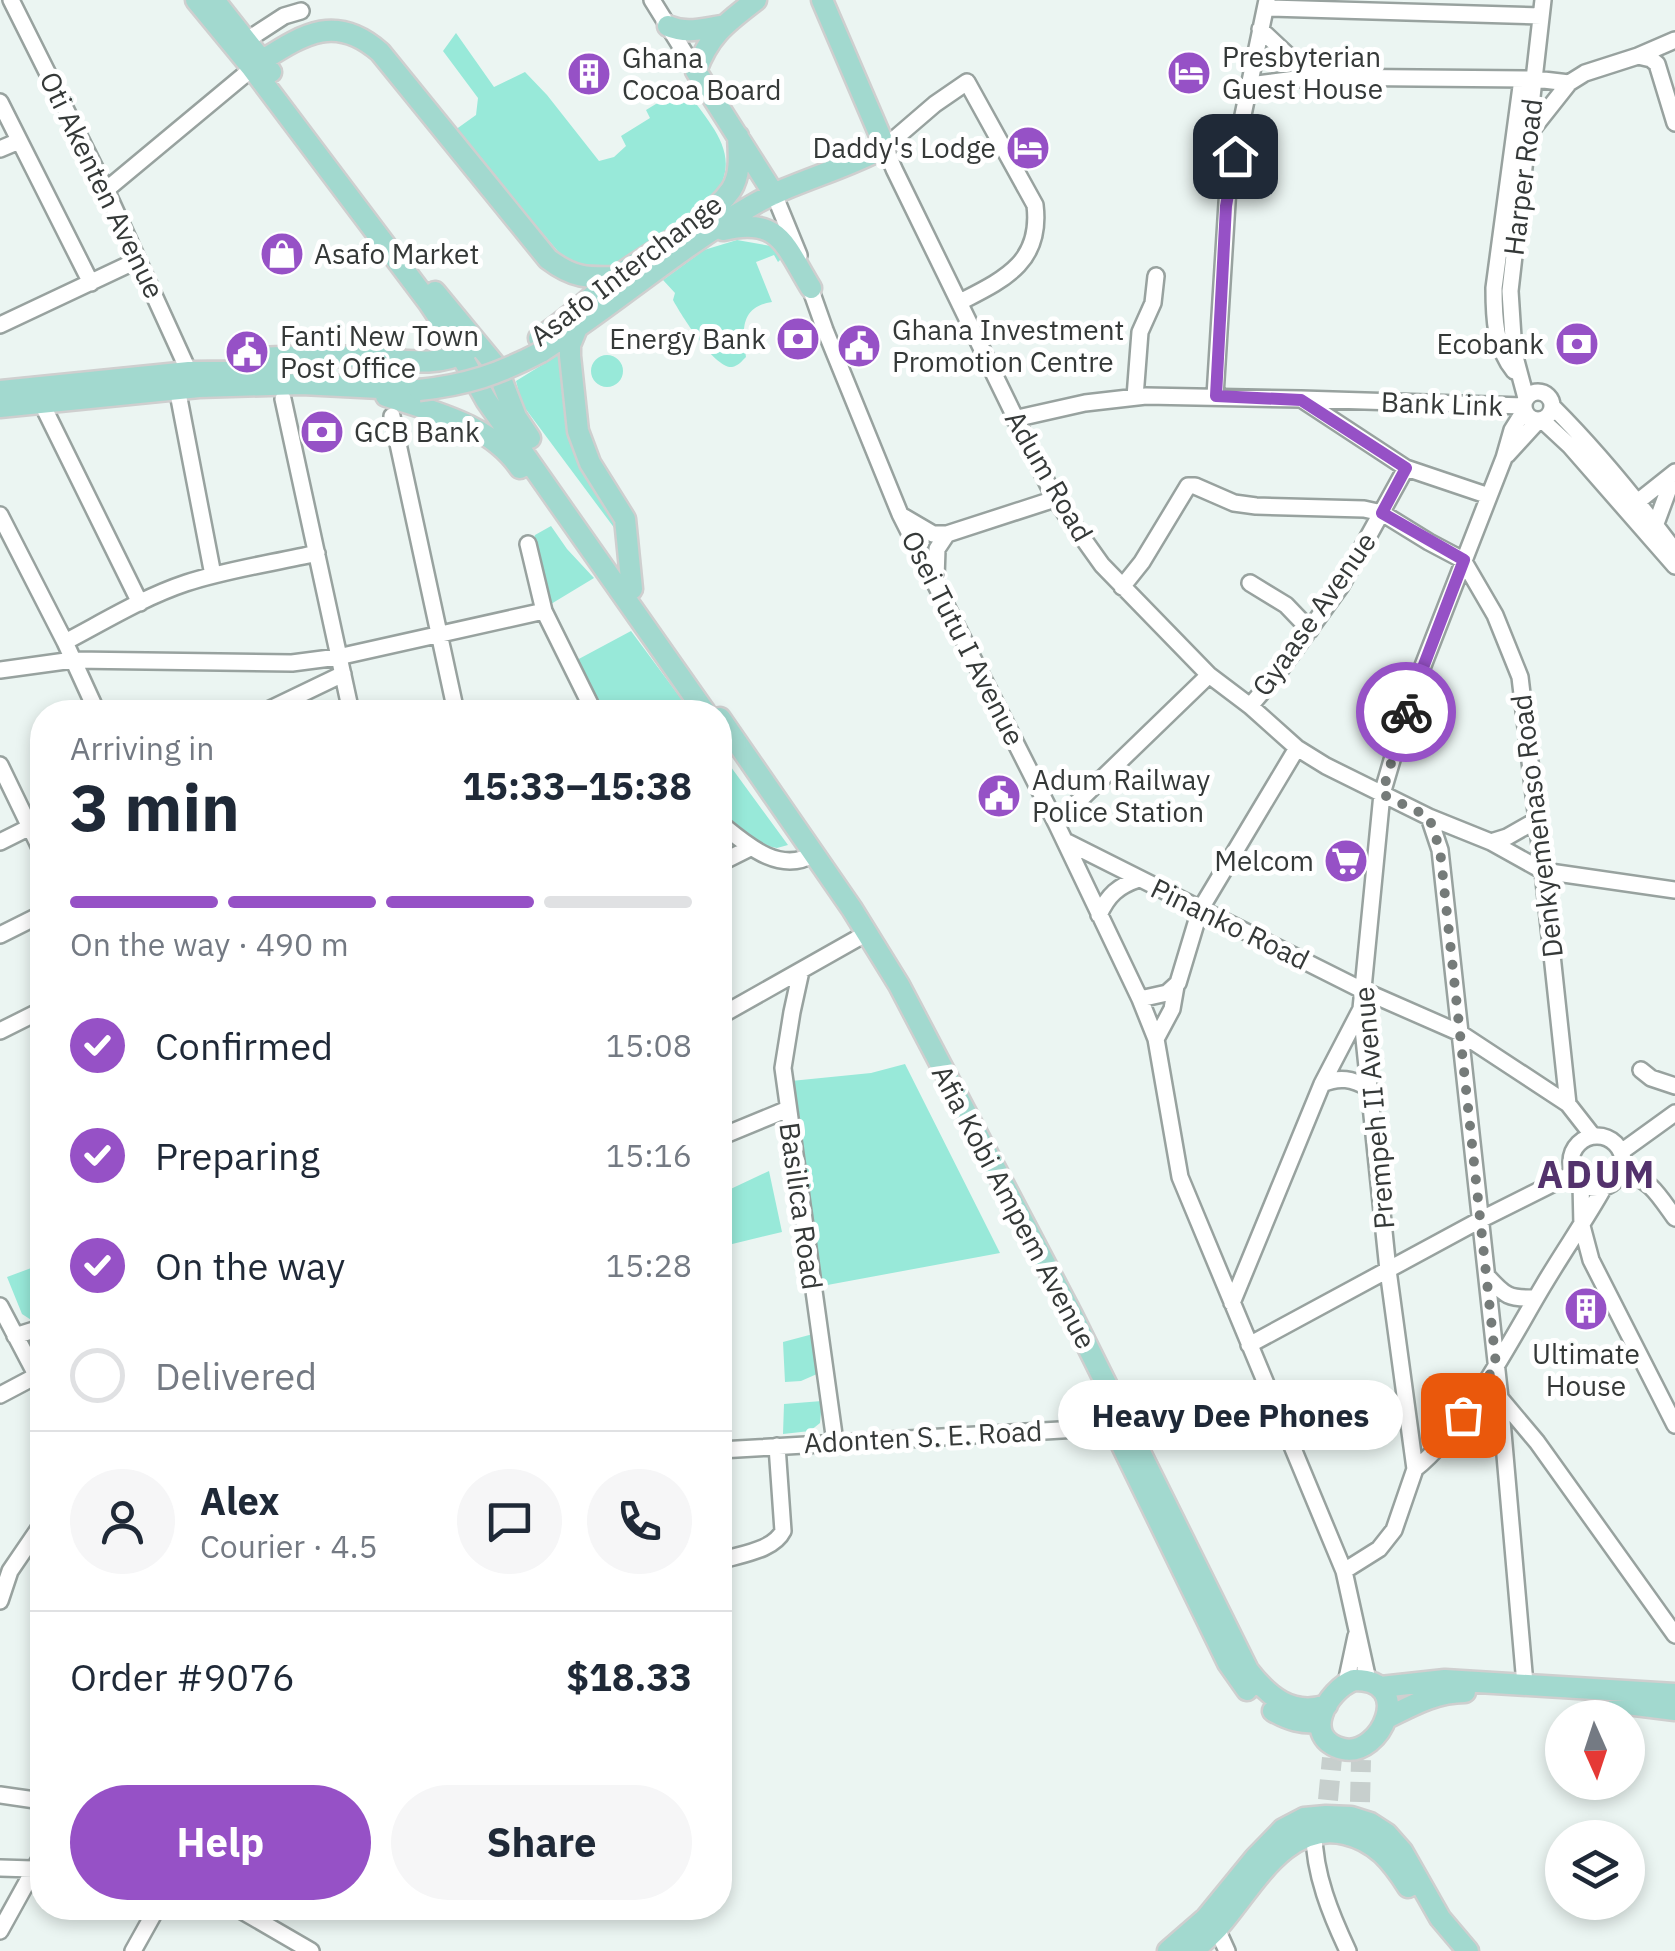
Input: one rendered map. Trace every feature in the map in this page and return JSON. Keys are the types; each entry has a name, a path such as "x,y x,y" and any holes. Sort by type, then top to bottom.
{"main road":[{"name":"Afia Kobi Ampem Avenue","path":"196,0 257,64 496,366 516,418 708,700"},
{"name":"Afia Kobi Ampem Avenue","path":"214,0 429,303 486,400 697,700"},
{"path":"696,71 707,45 721,26 756,0"},
{"name":"Adum Road","path":"822,0 885,147"},
{"path":"668,26 692,32 721,26"},
{"path":"257,64 292,41 326,30 368,42 548,259 574,275 618,276"},
{"name":"Osei Tutu I Avenue","path":"696,71 774,194"},
{"name":"Asafo Interchange","path":"415,383 478,380 507,370 578,328 728,193 738,171 738,136"},
{"name":"Asafo Interchange","path":"415,383 458,374 517,351 548,332 618,276 706,235 753,204 885,147"},
{"path":"706,235 742,226 768,230 779,237 811,288"},
{"path":"578,328 570,346 578,431 590,463 625,519 632,589"},
{"path":"0,407 189,377 222,360 344,356 428,363 471,349 484,350"},
{"path":"0,392 189,377 415,383"},
{"path":"302,378 350,386 462,422 505,449 568,530 603,564"},
{"path":"350,386 415,383"},
{"name":"Afia Kobi Ampem Avenue","path":"732,736 863,935 876,968 1119,1425 1228,1663 1256,1698 1306,1724 1323,1714"},
{"name":"Afia Kobi Ampem Avenue","path":"732,751 810,856"},
{"path":"1675,1694 1444,1680 1354,1680 1346,1683 1323,1714 1322,1733 1336,1753 1364,1753 1388,1718 1425,1699 1455,1692 1526,1693 1675,1710"},
{"path":"1374,1683 1386,1695 1388,1718"},
{"path":"1360,1802 1370,1823"},
{"path":"1193,1951 1217,1930 1273,1860 1323,1816"},
{"path":"1323,1816 1343,1833 1379,1848 1453,1951"},
{"path":"1168,1951 1206,1918 1283,1829 1304,1818 1323,1816 1351,1817 1388,1834 1440,1918 1468,1951"}],"street":[{"name":"Oti Akenten Avenue","path":"10,0 106,190 189,377 213,575"},
{"name":"Osei Tutu I Avenue","path":"652,0 696,71"},
{"path":"1216,396 1226,206 1266,4 1542,8"},
{"path":"246,40 299,5 310,34"},
{"name":"Harper Road","path":"1535,408 1520,378 1514,354 1510,290 1528,136 1528,79 1542,8"},
{"path":"1260,29 1311,77"},
{"path":"1528,136 1569,83 1585,73 1675,40"},
{"path":"1638,56 1657,64 1675,123"},
{"path":"106,190 257,64"},
{"path":"1250,85 1311,77 1528,79 1569,83"},
{"path":"1520,378 1501,348 1495,324 1494,288 1528,79"},
{"path":"885,147 967,82 1035,205 1036,234 1030,252 987,288 960,302"},
{"path":"0,102 91,283"},
{"path":"0,149 19,140"},
{"name":"Adum Road","path":"885,147 1055,500 1122,587 1209,675 1297,748 1382,794 1491,842 1544,871"},
{"name":"Osei Tutu I Avenue","path":"774,194 900,514 1056,822 1140,999 1156,1039 1180,1178 1344,1572 1374,1683"},
{"path":"0,326 138,260"},
{"path":"1135,397 1140,332 1153,302 1156,276"},
{"path":"1514,354 1535,408 1632,506 1675,566"},
{"name":"Bank Link","path":"1014,419 1090,402 1135,397 1216,396 1535,408"},
{"path":"283,399 348,700"},
{"path":"1301,400 1406,468 1489,496"},
{"path":"41,402 140,602"},
{"name":"Prempeh II Avenue","path":"1344,1572 1380,1549 1394,1530 1415,1469 1388,1270 1361,1009 1382,794 1410,699 1512,430 1535,408"},
{"path":"392,416 453,700"},
{"name":"Gyaase Avenue","path":"1250,706 1341,586 1406,468"},
{"path":"1632,506 1675,472 1652,531"},
{"path":"1122,587 1142,562 1188,486 1234,503 1382,513 1464,560"},
{"path":"900,514 926,531 947,534 1055,500"},
{"path":"0,515 91,700"},
{"path":"1652,531 1675,550"},
{"path":"936,582 937,549 947,534"},
{"path":"528,544 544,611 587,700"},
{"path":"65,642 162,592 213,575 317,553"},
{"name":"Denkyemenaso Road","path":"1464,560 1496,615 1520,678 1568,1104"},
{"path":"1250,583 1286,605 1310,630"},
{"path":"0,670 72,660 276,663 338,656 544,611"},
{"path":"289,700 343,674"},
{"path":"1056,822 1209,675"},
{"path":"1156,1039 1172,1010 1200,910 1297,748"},
{"path":"0,764 30,827 0,842"},
{"path":"1429,817 1440,850 1500,1398 1525,1684"},
{"path":"1491,842 1537,820"},
{"path":"1440,850 1460,828"},
{"path":"732,833 750,848 779,861 810,856"},
{"name":"Pinanko Road","path":"1064,841 1362,990 1460,1032 1568,1104 1593,1136"},
{"path":"732,857 750,848"},
{"path":"1544,871 1675,890"},
{"path":"1099,915 1112,892 1139,879"},
{"path":"0,935 30,920"},
{"path":"732,1009 863,935"},
{"name":"Basilica Road","path":"802,971 784,1056 835,1442"},
{"path":"774,986 792,1012"},
{"path":"1140,999 1166,993 1176,986"},
{"path":"1232,1304 1322,1084 1361,1009"},
{"path":"0,1031 30,1016"},
{"path":"1641,1070 1675,1086"},
{"path":"1322,1084 1334,1078 1346,1079 1369,1088"},
{"path":"732,1132 788,1109"},
{"path":"1577,1178 1595,1188 1612,1183 1621,1161 1675,1113"},
{"path":"1675,1218 1653,1188 1621,1161 1610,1140 1593,1136 1584,1139 1573,1152 1571,1160 1591,1260 1675,1425"},
{"path":"1249,1345 1480,1220 1577,1178"},
{"path":"1415,1469 1434,1454 1463,1415 1604,1187"},
{"path":"1487,1276 1502,1294 1536,1298"},
{"path":"0,1306 30,1364"},
{"path":"15,1336 30,1331"},
{"path":"0,1395 30,1384"},
{"path":"1500,1398 1538,1442 1675,1635"},
{"path":"1463,1415 1501,1422"},
{"name":"Adonten S. E. Road","path":"732,1449 1119,1425"},
{"path":"1504,1456 1512,1446 1538,1442"},
{"path":"732,1557 769,1545 783,1530 777,1446"},
{"path":"0,1601 10,1571 30,1542"},
{"path":"1346,1683 1358,1628"},
{"path":"0,1794 30,1799"},
{"path":"1323,1816 1314,1850 1329,1908 1348,1951"},
{"path":"0,1868 30,1863"},
{"path":"0,1931 30,1877"},
{"path":"134,1951 151,1920"},
{"path":"258,1920 311,1951"},
{"path":"1217,1930 1227,1951"}],"green space":[{"path":"456,33 494,87 525,72 599,161 614,157 626,146 621,136 650,118 646,110 684,87 712,126 724,152 723,180 715,195 622,264 590,268 561,255 455,130 476,115 478,98 443,51"},
{"path":"737,240 777,247 783,257 778,262 774,255 756,262 772,302 749,315 744,329 746,357 732,367 717,359 699,340 673,300 675,293 663,280 704,250"},
{"path":"558,355 621,537 522,404 516,381"},
{"path":"607,355 618,360 623,371 618,382 607,387 596,382 591,371 596,360"},
{"path":"551,526 594,578 551,604 533,540"},
{"path":"631,631 682,700 597,700 575,661"},
{"path":"732,768 788,845 763,845 732,820"},
{"path":"905,1064 1000,1253 822,1286 791,1081 871,1073"},
{"path":"769,1171 782,1232 732,1244 732,1188"},
{"path":"30,1268 30,1319 22,1314 7,1277"},
{"path":"813,1334 817,1374 785,1382 783,1342"},
{"path":"822,1401 820,1423 810,1431 783,1434 784,1404"}],"tunnel":[{"path":"1328,1800 1332,1758"},
{"path":"1360,1802 1361,1760"}],"way so far":[{"path":"1406,712 1382,794 1429,817 1440,850 1496,1365 1463,1415"}],"place":[{"name":"Presbyterian Guest House","path":"1189,73"},
{"name":"Ghana Cocoa Board","path":"589,74"},
{"name":"Daddy's Lodge","path":"1028,148"},
{"name":"Asafo Market","path":"282,254"},
{"name":"Energy Bank","path":"798,339"},
{"name":"Ecobank","path":"1577,344"},
{"name":"Ghana Investment Promotion Centre","path":"859,346"},
{"name":"Fanti New Town Post Office","path":"247,352"},
{"name":"GCB Bank","path":"322,432"},
{"name":"Adum Railway Police Station","path":"999,796"},
{"name":"Melcom","path":"1346,861"},
{"name":"Ultimate House","path":"1586,1309"},
{"name":"Heavy Dee Phones","path":"1463,1415"}],"district":[{"name":"ADUM","path":"1597,1175"}],"route":[{"path":"1235,156 1226,206 1216,396 1301,400 1406,468 1382,513 1464,560 1406,712"}]}
